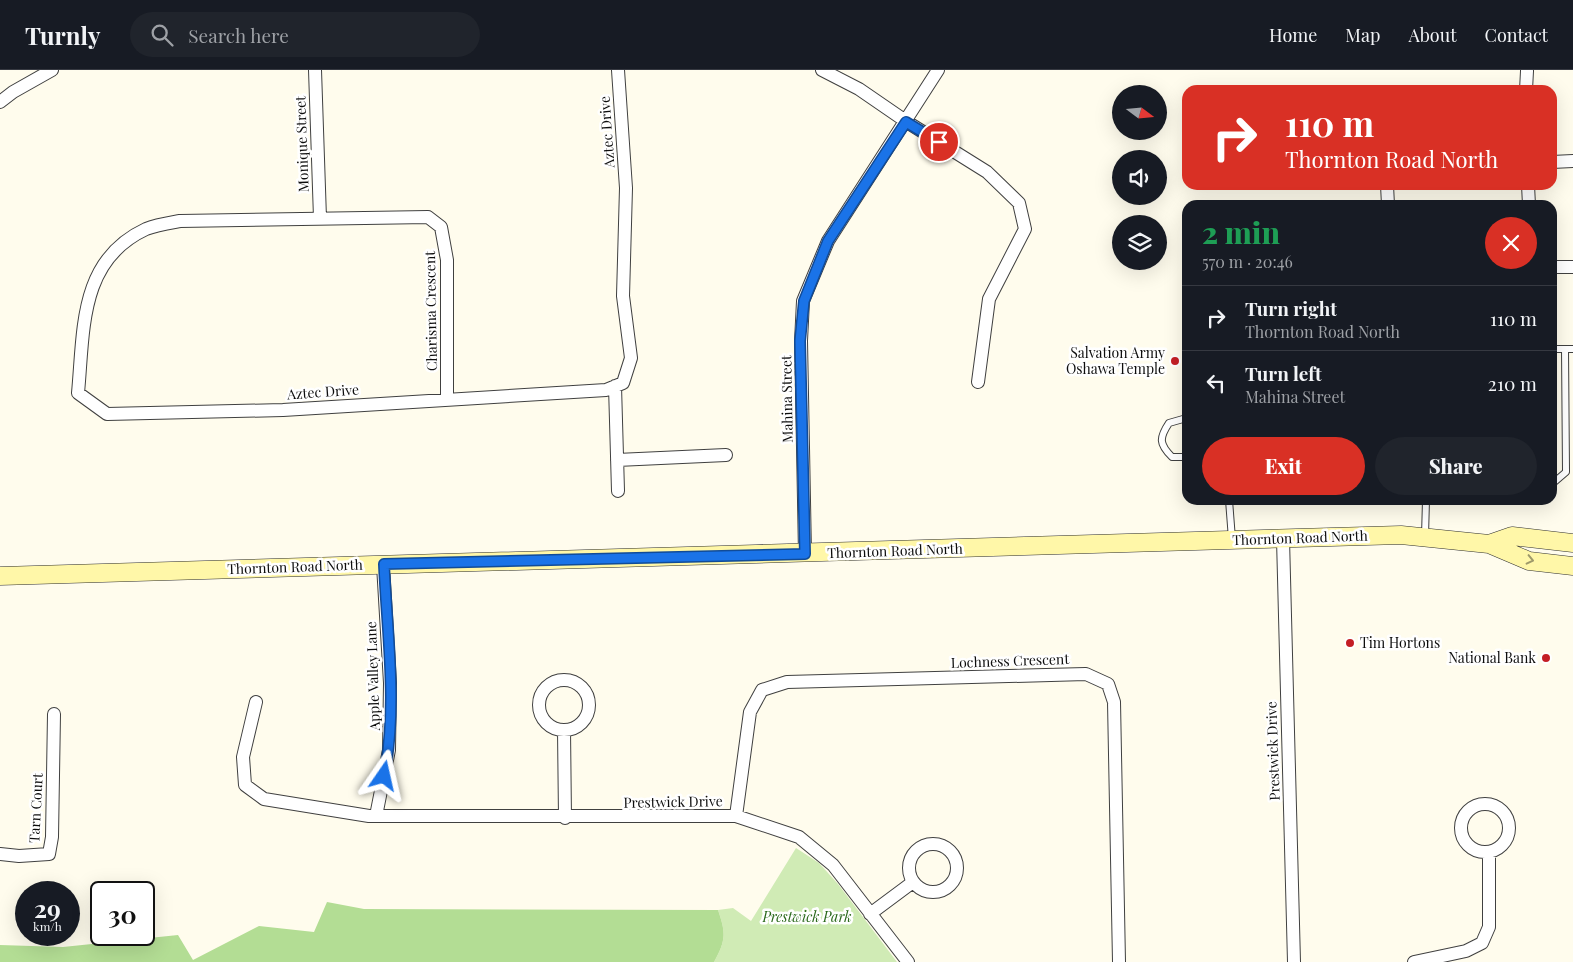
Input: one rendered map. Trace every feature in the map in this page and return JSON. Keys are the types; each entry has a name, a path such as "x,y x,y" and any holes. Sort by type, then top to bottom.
{"main road":[{"name":"Thornton Road North","path":"0,576 384,564 805,554 1401,535 1489,544 1529,561 1573,566"},
{"name":"Thornton Road North","path":"1489,544 1512,536 1573,543"}],"street":[{"path":"0,102 13,92 52,70"},
{"name":"Monique Street","path":"315,70 320,218"},
{"name":"Aztec Drive","path":"320,218 180,221 146,229 110,254 98,271 85,312 78,393 107,414 283,410 606,390 623,383 631,358 623,296 626,188 618,70"},
{"path":"822,70 859,89 906,122 988,172 1019,203 1025,229 989,299 978,382"},
{"name":"Mahina Street","path":"805,554 800,341 804,301 828,241 938,70"},
{"path":"1526,85 1527,71"},
{"path":"1557,162 1573,162"},
{"name":"Charisma Crescent","path":"320,218 428,216 442,227 448,260 447,399"},
{"path":"1557,267 1573,267"},
{"path":"615,386 618,491"},
{"path":"617,460 726,455"},
{"name":"Prestwick Drive","path":"1283,540 1294,962"},
{"name":"Apple Valley Lane","path":"376,816 389,750 390,683 384,564"},
{"name":"Lochness Crescent","path":"736,816 750,712 762,690 787,682 1086,674 1108,684 1114,702 1118,962"},
{"path":"566,680 579,685 585,691 589,703 586,718 580,724 564,730 549,725 543,719 539,702 544,690 550,684 566,680"},
{"name":"Prestwick Drive","path":"256,702 243,757 245,785 264,799 376,816 565,818 736,816 799,836 833,865 908,962"},
{"name":"Tarn Court","path":"0,854 49,854 52,837 54,714"},
{"path":"564,730 565,818"},
{"path":"1414,962 1466,951 1482,943 1489,927 1489,852"},
{"path":"870,914 913,882"}],"lane":[{"path":"1557,349 1573,349"},
{"path":"1557,480 1566,472 1565,349"},
{"path":"1182,419 1169,423 1162,434 1163,448 1172,457 1182,457"},
{"path":"1229,505 1232,540"},
{"path":"1425,536 1426,505"}],"green space":[{"name":"Prestwick Park","path":"796,848 819,863 838,884 897,962 714,962 721,948 724,936 718,910 733,908 751,921"},
{"path":"327,902 364,909 718,910 724,936 721,948 714,962 0,962 0,945 63,947 90,944 90,946 155,946 155,937 178,935 193,960 259,926 314,932"}],"place":[{"name":"Salvation Army Oshawa Temple","path":"1175,361"},
{"name":"Tim Hortons","path":"1350,643"},
{"name":"National Bank","path":"1546,658"}],"route":[{"path":"384,776 389,750 390,683 384,564 805,554 800,341 804,301 828,241 906,122 939,142"}]}
